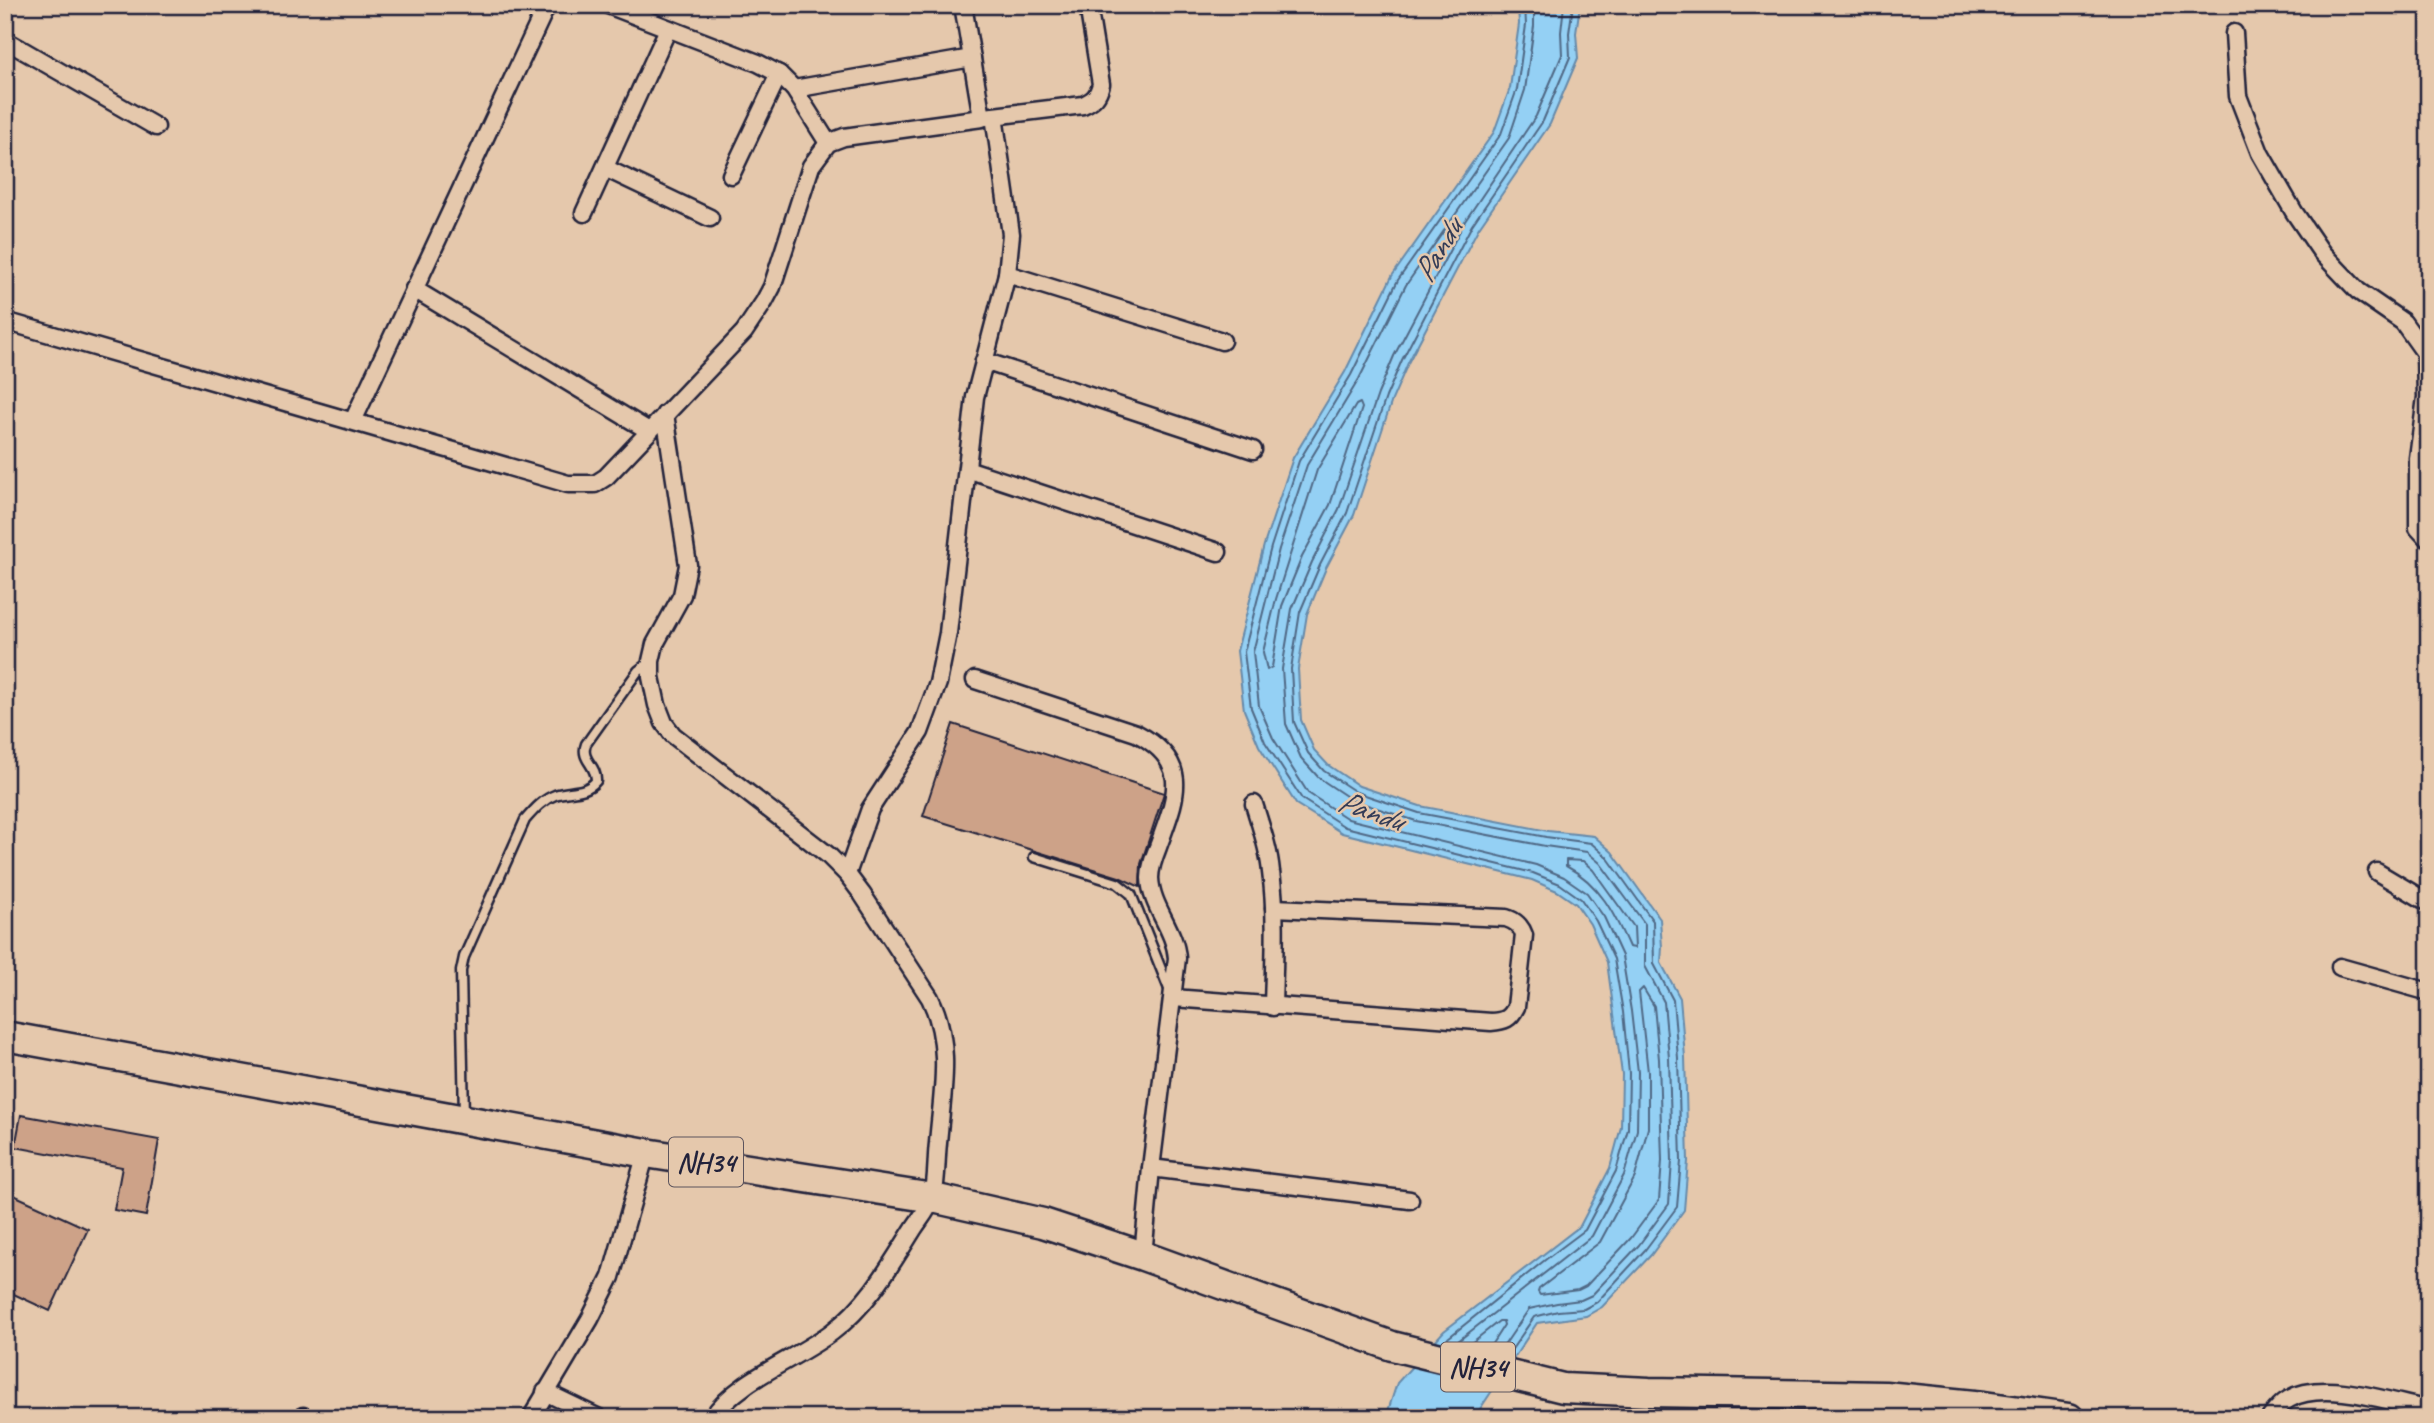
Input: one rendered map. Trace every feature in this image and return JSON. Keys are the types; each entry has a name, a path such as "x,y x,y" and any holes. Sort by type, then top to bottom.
{"highway":[{"name":"NH34","path":"5,1037 646,1153 933,1198 1043,1223 1143,1256 1392,1346 1563,1388 1885,1396 2069,1418"}],"street":[{"path":"353,421 547,5"},
{"path":"608,5 758,63 779,74 794,89 828,143"},
{"path":"847,874 870,809 920,732 938,683 948,634 975,397 1007,274 1011,234 962,5"},
{"path":"5,321 568,484 595,484 606,477 744,332 765,302 811,166 828,143 844,136 1083,105 1093,100 1099,93 1101,84 1088,5"},
{"path":"584,214 668,29"},
{"path":"2234,33 2238,96 2260,153 2294,212 2322,253 2358,291 2403,322 2425,354 2426,397 2418,458 2418,528 2429,540"},
{"path":"5,40 156,127"},
{"path":"794,89 972,58"},
{"path":"731,175 779,74"},
{"path":"605,168 710,218"},
{"path":"1007,274 1222,341"},
{"path":"414,289 649,431"},
{"path":"984,361 1253,450"},
{"path":"665,414 688,565 681,595 655,644 651,661 651,677 664,723 673,735 828,855 847,874 930,998 940,1018 944,1039 945,1064 933,1198 872,1294 850,1316 814,1344 744,1387 726,1401 712,1418"},
{"path":"967,470 1218,552"},
{"path":"975,680 1149,739 1162,751 1177,784 1175,799 1150,876 1154,898 1176,947 1143,1256"},
{"path":"1254,804 1267,844 1274,908 1273,1007"},
{"path":"2377,872 2429,903"},
{"path":"1172,998 1492,1022 1504,1021 1512,1016 1517,1007 1524,935 1522,928 1514,920 1274,908"},
{"path":"2340,967 2429,992"},
{"path":"531,1418 590,1319 611,1277 646,1153"},
{"path":"1151,1168 1410,1199"},
{"path":"2270,1418 2287,1400 2302,1393 2319,1390 2429,1410"},
{"path":"545,1392 599,1418"}],"lane":[{"path":"464,1119 460,986 464,957 525,820 536,807 550,798 585,790 596,781 594,767 585,758 583,751 586,744 638,671 651,661"},
{"path":"1034,857 1116,883 1131,894 1172,998"}],"water":[{"name":"Pandu","path":"1518,5 1580,5 1576,33 1578,58 1550,124 1478,229 1408,363 1392,400 1354,515 1326,568 1307,614 1298,669 1301,720 1314,750 1328,765 1359,786 1420,806 1548,831 1594,836 1612,852 1660,919 1661,963 1680,998 1685,1057 1688,1161 1684,1210 1651,1255 1602,1307 1586,1316 1537,1323 1478,1412 1467,1418 1381,1418 1388,1411 1397,1383 1444,1331 1580,1226 1610,1168 1621,1127 1622,1074 1607,962 1590,924 1576,904 1557,891 1532,880 1342,833 1296,804 1259,746 1244,710 1237,651 1264,545 1293,458 1345,372 1392,276 1494,132 1510,88 1519,24"}],"building":[{"path":"953,724 1164,793 1141,864 1140,887 1119,877 923,816"},
{"path":"21,1115 159,1140 146,1216 114,1210 122,1167 15,1147"},
{"path":"5,1191 88,1229 50,1311 5,1290"}]}
